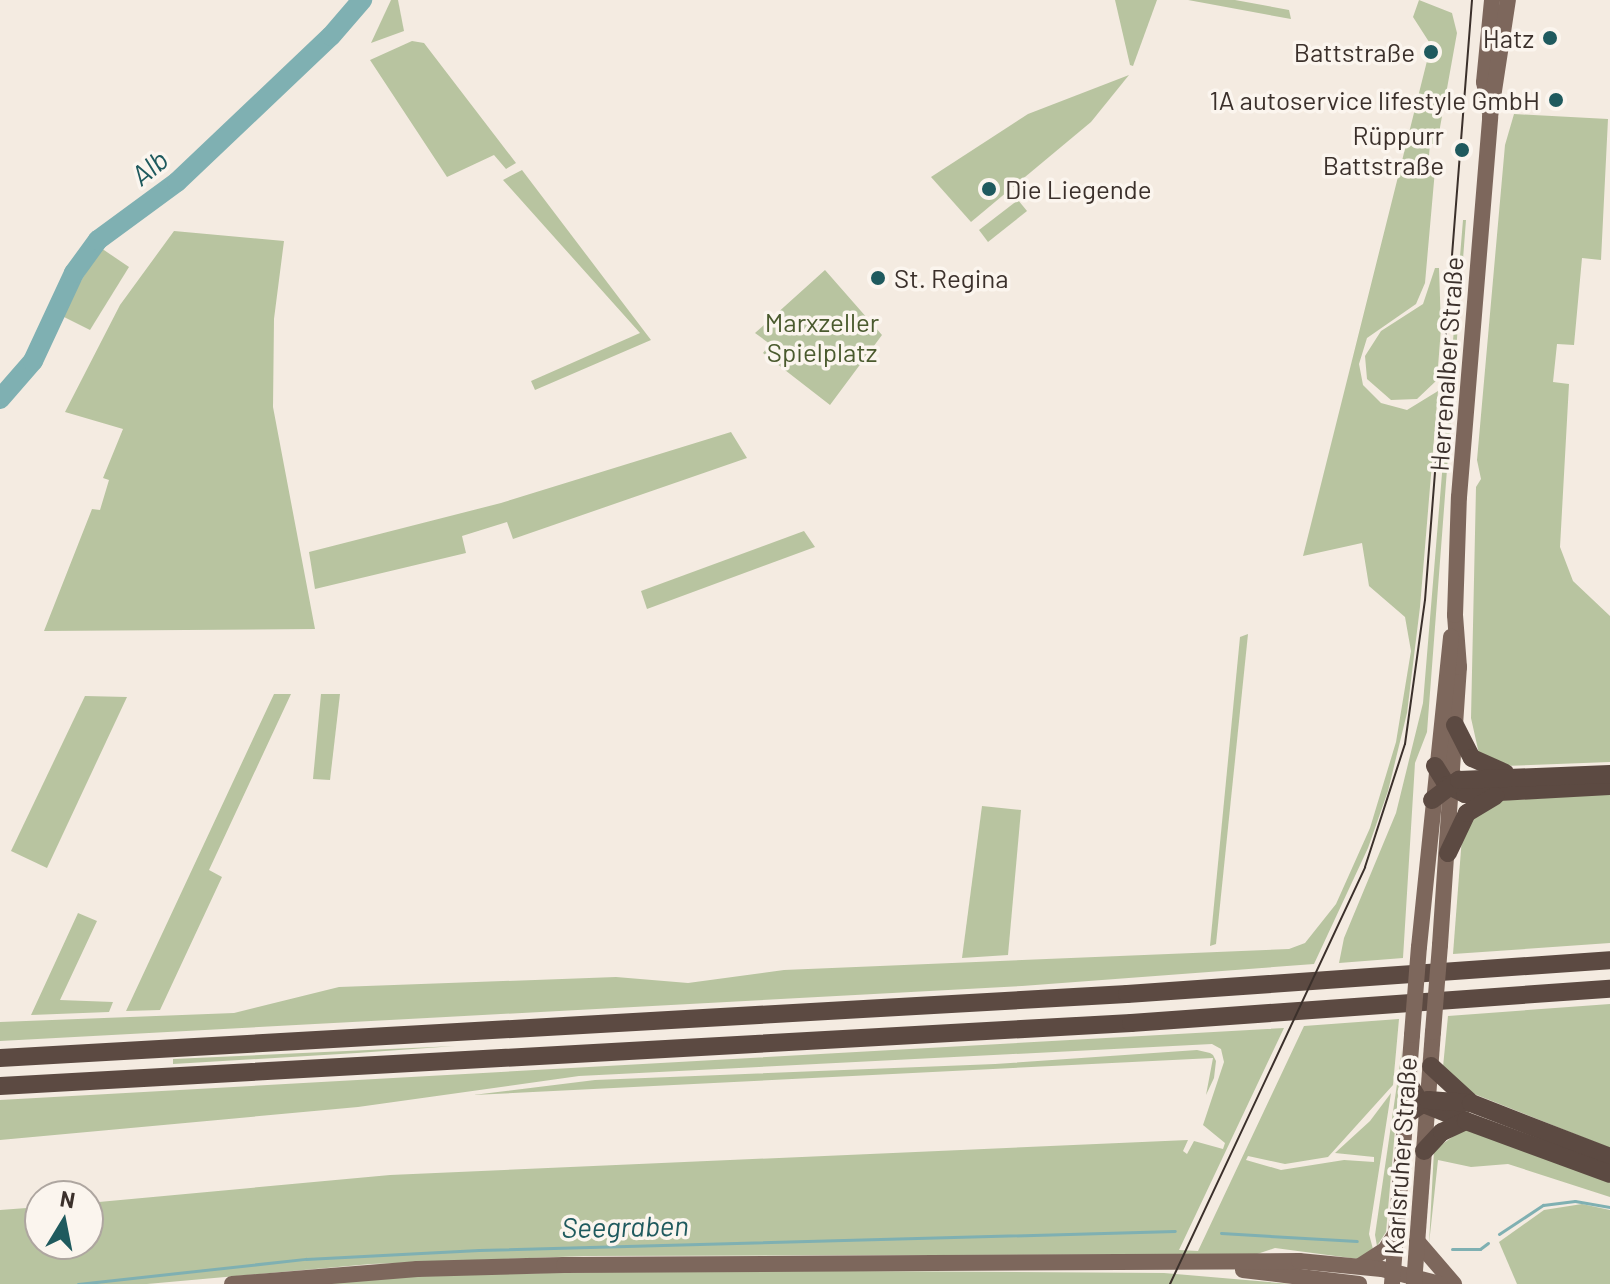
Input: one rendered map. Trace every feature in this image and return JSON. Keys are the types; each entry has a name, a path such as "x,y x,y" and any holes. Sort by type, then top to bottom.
{"highway":[{"path":"1455,725 1472,758 1519,777"},
{"path":"1435,766 1450,785 1465,794 1610,786"},
{"path":"1432,800 1450,785 1519,777 1610,774"},
{"path":"1448,853 1467,813 1505,793"},
{"path":"1553,964 1610,951"},
{"path":"0,1058 1127,994 1610,960"},
{"path":"0,1086 1116,1024 1610,989"},
{"path":"1560,992 1610,996"},
{"path":"1431,1066 1469,1112 1610,1174"},
{"path":"1409,1084 1425,1103 1469,1112 1610,1157"},
{"path":"1406,1115 1425,1103"},
{"path":"1424,1151 1442,1132 1469,1112"}],"main road":[{"name":"Herrenalber Straße","path":"1490,117 1484,82 1492,0"},
{"name":"Herrenalber Straße","path":"1412,1035 1435,766 1455,615 1459,497 1490,117 1508,0"},
{"name":"Herrenalber Straße","path":"1433,1032 1459,667 1455,615"},
{"name":"Karlsruher Straße","path":"1414,1280 1425,1103 1433,1032"},
{"name":"Karlsruher Straße","path":"1393,1278 1412,1035"},
{"path":"1360,1266 1385,1250 1397,1232"},
{"path":"1417,1241 1454,1284"},
{"path":"232,1284 417,1269 595,1264 1206,1265 1299,1261 1360,1266 1393,1278 1440,1284"},
{"path":"1206,1265 1359,1284"}],"green space":[{"path":"391,0 398,0 404,31 371,43"},
{"path":"1115,0 1157,0 1133,66 1130,65"},
{"path":"1188,0 1235,0 1289,10 1291,19"},
{"path":"1419,0 1452,13 1457,33 1437,144 1430,144 1428,167 1435,170 1425,283 1416,304 1367,338 1359,364 1363,385 1381,403 1407,410 1438,391 1420,607 1407,713 1388,791 1368,848 1314,964 1022,986 0,1041 0,1022 234,1013 339,987 616,977 688,983 784,970 1289,949 1305,943 1336,904 1370,828 1396,742 1411,651 1405,617 1369,586 1362,543 1303,556 1431,45 1413,17"},
{"path":"412,41 424,43 516,163 506,169 494,155 447,177 370,60"},
{"path":"1129,75 1091,122 971,222 931,177 1028,114"},
{"path":"1514,114 1608,119 1601,260 1582,258 1574,345 1557,344 1553,382 1569,384 1560,547 1573,581 1610,616 1610,762 1504,766 1479,754 1471,718 1476,487 1481,479 1477,460 1505,145"},
{"path":"522,170 651,340 535,390 531,381 640,333 503,180"},
{"path":"1018,200 1027,211 988,242 979,230"},
{"path":"1463,220 1466,220 1427,732 1415,763 1403,958 1339,963 1344,938 1396,813 1423,703"},
{"path":"174,231 284,241 274,319 273,407 315,629 44,631 92,509 100,510 109,480 103,478 123,429 65,412 120,305"},
{"path":"101,248 129,267 90,330 60,315"},
{"path":"1435,268 1439,268 1441,328 1437,380 1417,399 1391,400 1367,379 1365,356 1381,331 1423,304"},
{"name":"Marxzeller Spielplatz","path":"825,270 882,335 830,405 763,353 770,344 755,333"},
{"path":"731,432 747,458 513,539 507,522 462,536 466,553 315,589 309,552 501,503"},
{"path":"804,531 815,547 647,609 641,591"},
{"path":"1248,634 1216,944 1210,946 1240,637"},
{"path":"274,694 291,694 209,870 222,877 160,1010 126,1011"},
{"path":"321,694 340,694 330,780 313,779"},
{"path":"85,696 127,697 47,868 11,851"},
{"path":"1610,794 1610,943 1453,954 1463,824 1493,801"},
{"path":"982,806 1021,810 1008,955 962,958"},
{"path":"78,913 97,921 60,1000 113,1002 109,1012 31,1015"},
{"path":"1610,1004 1610,1148 1459,1088 1443,1067 1448,1016"},
{"path":"1399,1019 1393,1085 1328,1157 1285,1164 1248,1156 1246,1160 1281,1170 1344,1160 1374,1162 1374,1157 1335,1153 1370,1121 1391,1093 1369,1234 1374,1253 1358,1259 1275,1248 1257,1254 584,1256 371,1264 147,1284 0,1284 0,1210 24,1208 24,1260 104,1260 104,1202 390,1175 1188,1140 1183,1151 1187,1154 1194,1141 1223,1149 1225,1143 1203,1125 1224,1062 1221,1049 1212,1044 579,1076 358,1107 0,1140 0,1100 1284,1028 1179,1250 1198,1251 1304,1026"},
{"path":"455,1046 357,1053 173,1064 173,1059"},
{"path":"1197,1050 1210,1053 1216,1061 1214,1078 1206,1095 1213,1058 473,1095 595,1080 995,1064"},
{"path":"1402,1050 1386,1232 1377,1246 1375,1235"},
{"path":"1465,1128 1610,1180 1610,1197 1508,1164 1471,1167 1438,1160 1429,1244 1434,1150"},
{"path":"1582,1204 1610,1210 1610,1284 1517,1284 1499,1242 1544,1210"},
{"path":"704,1270 1164,1273 1291,1284 301,1284 436,1275"}],"waterway":[{"name":"Alb","path":"0,399 33,361 74,273 98,240 177,182 331,36 362,0"},
{"name":"Seegraben","path":"1499,1234 1543,1205 1575,1201 1610,1207"},
{"name":"Seegraben","path":"78,1284 306,1259 479,1250 1175,1231"},
{"name":"Seegraben","path":"1221,1233 1357,1241"},
{"name":"Seegraben","path":"1452,1249 1480,1249 1488,1243"}],"tram line":[{"path":"1170,1284 1365,867 1405,744 1425,600 1472,0"}],"place":[{"name":"Hatz","path":"1550,38"},
{"name":"Battstraße","path":"1431,52"},
{"name":"1A autoservice lifestyle GmbH","path":"1556,100"},
{"name":"Rüppurr Battstraße","path":"1462,150"},
{"name":"Die Liegende","path":"989,189"},
{"name":"St. Regina","path":"878,278"}]}
